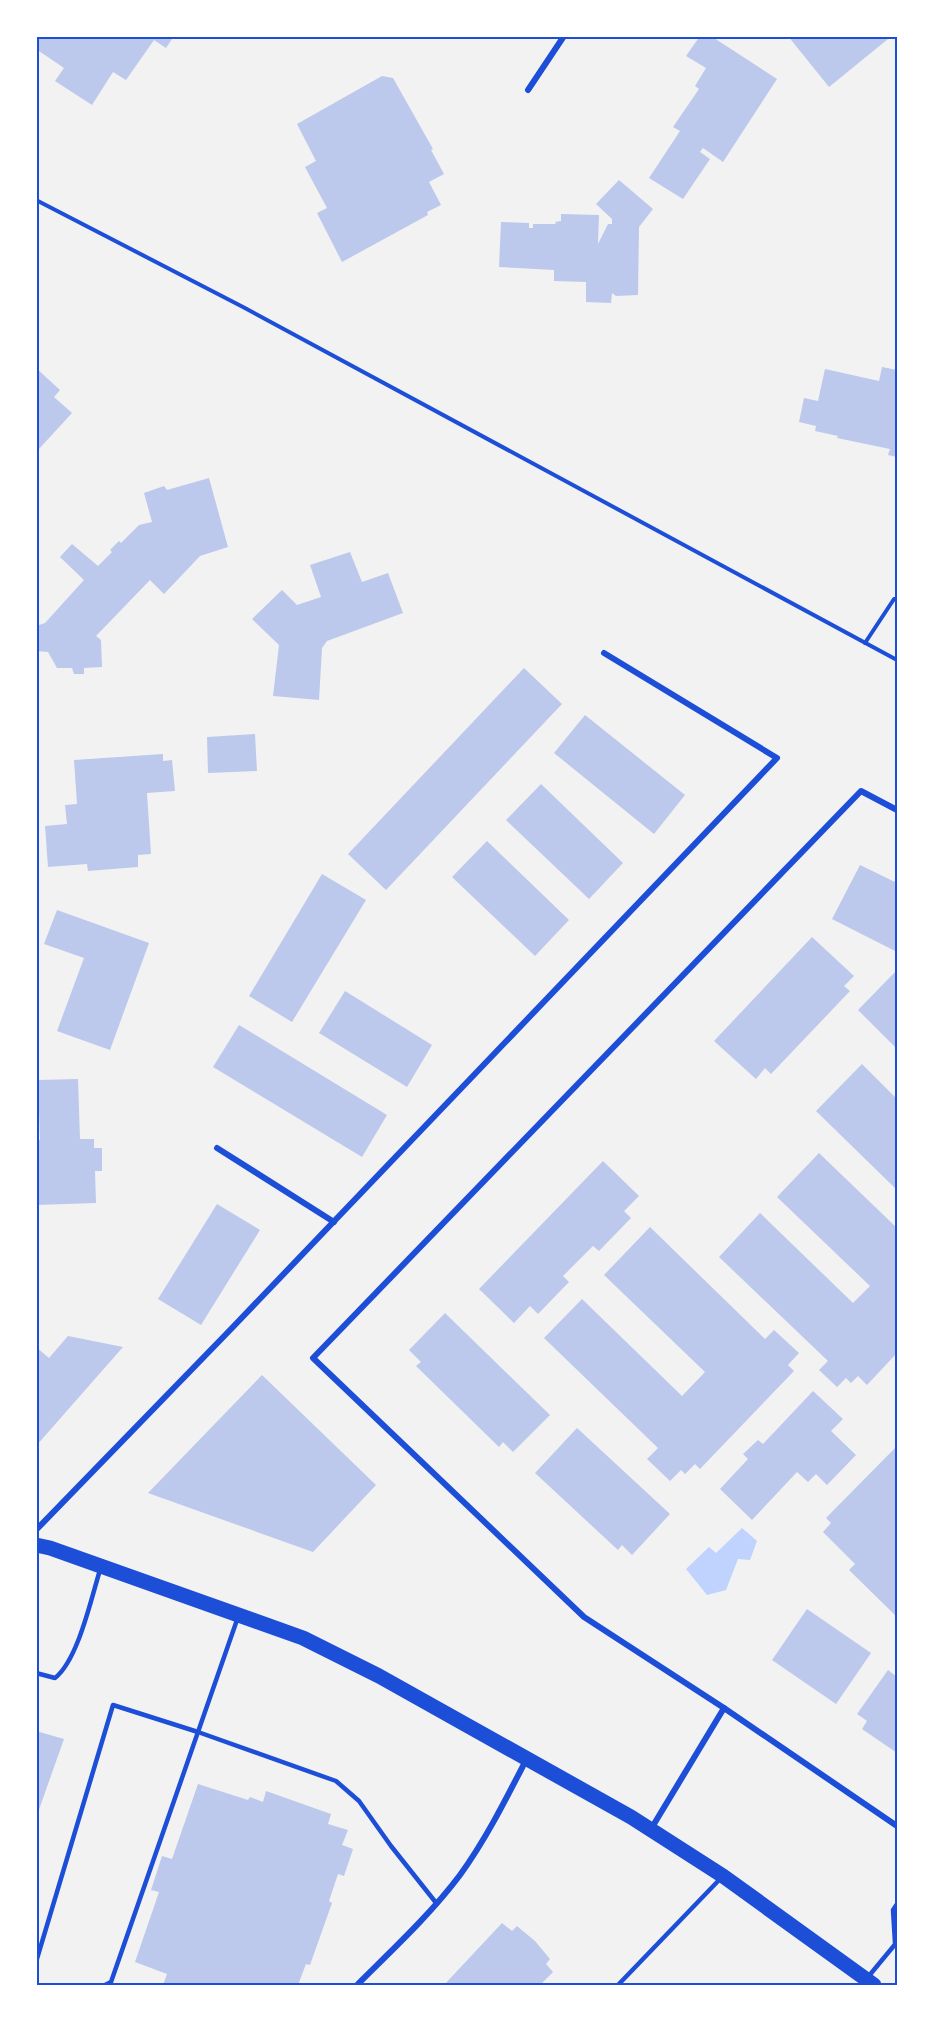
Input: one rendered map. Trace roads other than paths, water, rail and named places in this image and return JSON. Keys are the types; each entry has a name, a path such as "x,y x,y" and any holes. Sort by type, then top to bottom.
{"main road":[{"path":"36,1545 303,1638 379,1676 526,1760 568,1780 651,1829 723,1876 870,1982"}],"street":[{"path":"528,90 564,36"},
{"path":"36,1530 777,758 604,653"},
{"path":"897,810 861,791 313,1358 584,1617 724,1708 897,1826"},
{"path":"217,1148 334,1222"},
{"path":"651,1829 724,1708"},
{"path":"357,1985 437,1904 476,1852 526,1760"}],"lane":[{"path":"36,1673 55,1678 62,1672 72,1656 101,1566"},
{"path":"105,1985 111,1982 238,1615"},
{"path":"36,1962 113,1705 198,1732 336,1781 359,1801 390,1846 437,1904"},
{"path":"618,1985 723,1876"},
{"path":"870,1982 896,1943 892,1910 897,1904"}],"water":[{"path":"742,1528 757,1541 750,1560 738,1559 726,1590 707,1595 686,1569 709,1547 716,1553"}]}
